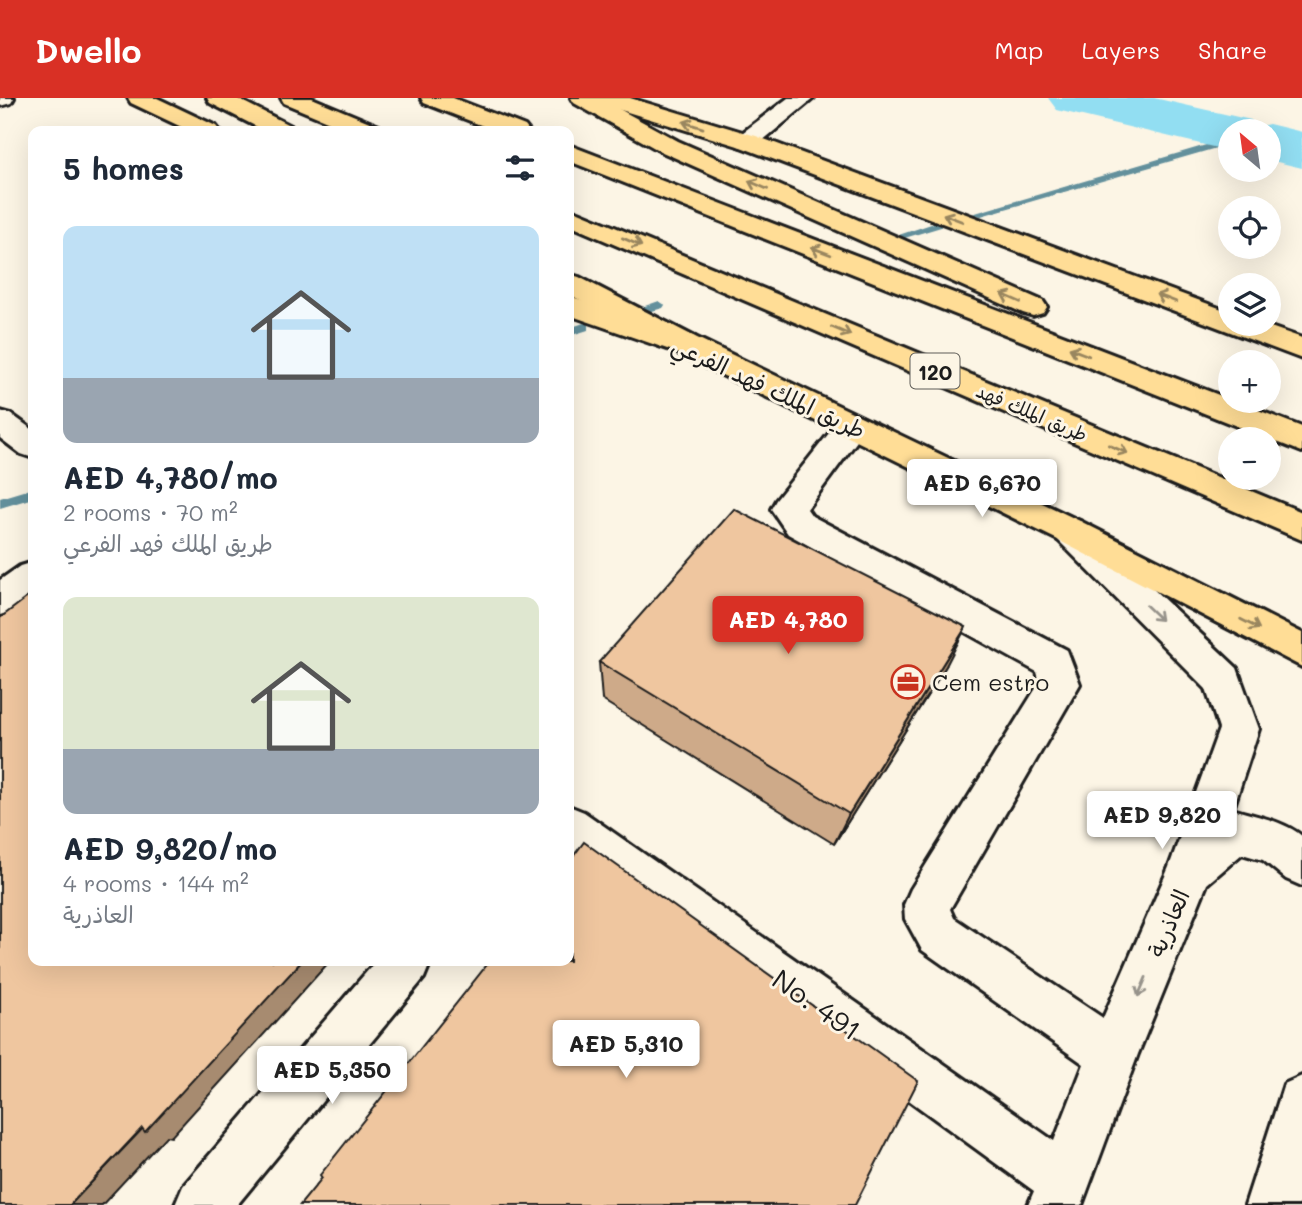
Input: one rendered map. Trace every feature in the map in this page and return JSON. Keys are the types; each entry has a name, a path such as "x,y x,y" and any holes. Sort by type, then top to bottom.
{"main road":[{"path":"139,98 198,126"},
{"path":"218,98 273,126"},
{"path":"292,98 358,126"},
{"path":"432,98 504,126"},
{"path":"582,98 669,146 1102,338 1297,438"},
{"path":"606,98 747,141 1218,318"},
{"path":"574,154 1297,438"},
{"name":"طريق الملك فهد","path":"574,218 1302,527"},
{"path":"574,286 684,344"},
{"name":"طريق الملك فهد الفرعي","path":"574,308 684,344 1070,531 1302,651"},
{"path":"1267,336 1302,349"}],"street":[{"path":"747,141 803,98"},
{"path":"0,422 28,442"},
{"path":"852,426 788,509 792,516 800,525 1053,662 1060,684 927,905 928,919 938,934 1113,1054"},
{"name":"العاذرية","path":"1060,1193 1113,1054 1191,869 1239,729 1223,680 1070,531"},
{"path":"0,600 28,580"},
{"name":"No. 491","path":"574,831 1060,1193"},
{"path":"1191,869 1236,831 1276,843 1302,864"},
{"path":"202,1205 403,966"},
{"path":"1272,1205 1302,1102"}],"building":[{"path":"734,509 966,627 849,814 599,662"},
{"path":"28,597 28,966 297,966 145,1132 142,1128 70,1205 0,1205 0,618"},
{"path":"584,842 918,1081 855,1205 300,1205 322,1178 320,1175 486,966 574,966 574,855"}],"waterway":[{"path":"1077,98 1218,130"},
{"path":"977,214 1218,144"},
{"path":"1281,145 1302,150"},
{"path":"898,237 937,225"},
{"path":"634,312 659,305"},
{"path":"574,330 584,327"},
{"path":"0,503 28,495"}],"place":[{"name":"Cem estro","path":"908,682"}]}
